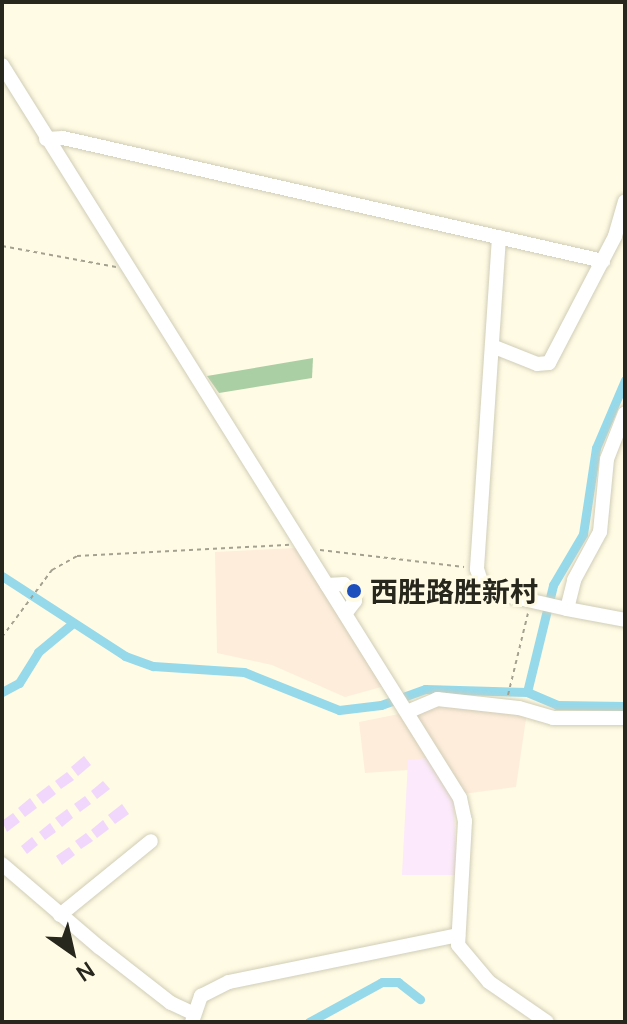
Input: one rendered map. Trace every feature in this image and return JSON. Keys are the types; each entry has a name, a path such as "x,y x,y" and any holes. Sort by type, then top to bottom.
{"street":[{"path":"2,65 390,684 465,810 458,945 489,982 547,1022"},
{"path":"46,139 63,138 603,261"},
{"path":"492,346 537,364 549,363 603,261 625,201"},
{"path":"499,237 477,569 484,590 625,620"},
{"path":"564,609 574,580 600,532 607,459 625,413"},
{"path":"406,710 437,699 519,708 553,718 625,718"},
{"path":"60,915 151,841"},
{"path":"2,864 60,915 192,1018 201,996 229,982 458,935"}],"path":[{"path":"2,246 107,269 124,263"},
{"path":"2,637 45,581 77,556 303,547 477,569"},
{"path":"508,697 510,675 533,602"}],"shaded area":[{"path":"296,548 385,686 345,697 272,665 217,653 215,552"},
{"path":"430,704 527,712 516,787 463,794 412,713"},
{"path":"399,714 429,758 408,761 408,770 365,773 359,722"},
{"path":"429,758 454,800 456,875 402,875 408,760"}],"green space":[{"path":"313,358 312,378 219,393 207,376"}],"building":[{"path":"84,756 91,765 78,776 71,767"},
{"path":"67,772 74,780 61,789 55,781"},
{"path":"103,781 110,789 97,799 91,791"},
{"path":"49,785 56,794 43,804 36,795"},
{"path":"85,796 91,804 80,812 74,804"},
{"path":"30,798 37,808 25,817 18,808"},
{"path":"122,804 129,814 115,824 108,815"},
{"path":"67,809 73,818 62,827 55,818"},
{"path":"13,813 20,822 7,832 2,821"},
{"path":"103,820 109,829 97,838 91,830"},
{"path":"50,823 56,832 45,840 39,832"},
{"path":"86,833 93,841 81,849 75,841"},
{"path":"32,837 38,845 27,854 21,846"},
{"path":"69,847 75,855 62,865 56,856"}],"waterway":[{"path":"527,692 553,585 583,534 596,448 625,380"},
{"path":"2,576 125,656 153,666 244,672 339,710 381,705 425,689 527,692 557,705 625,706"},
{"path":"2,692 19,683 38,652 73,623"},
{"path":"309,1022 382,982 398,982 420,999"}],"place":[{"name":"西胜路胜新村","path":"354,591"}]}
